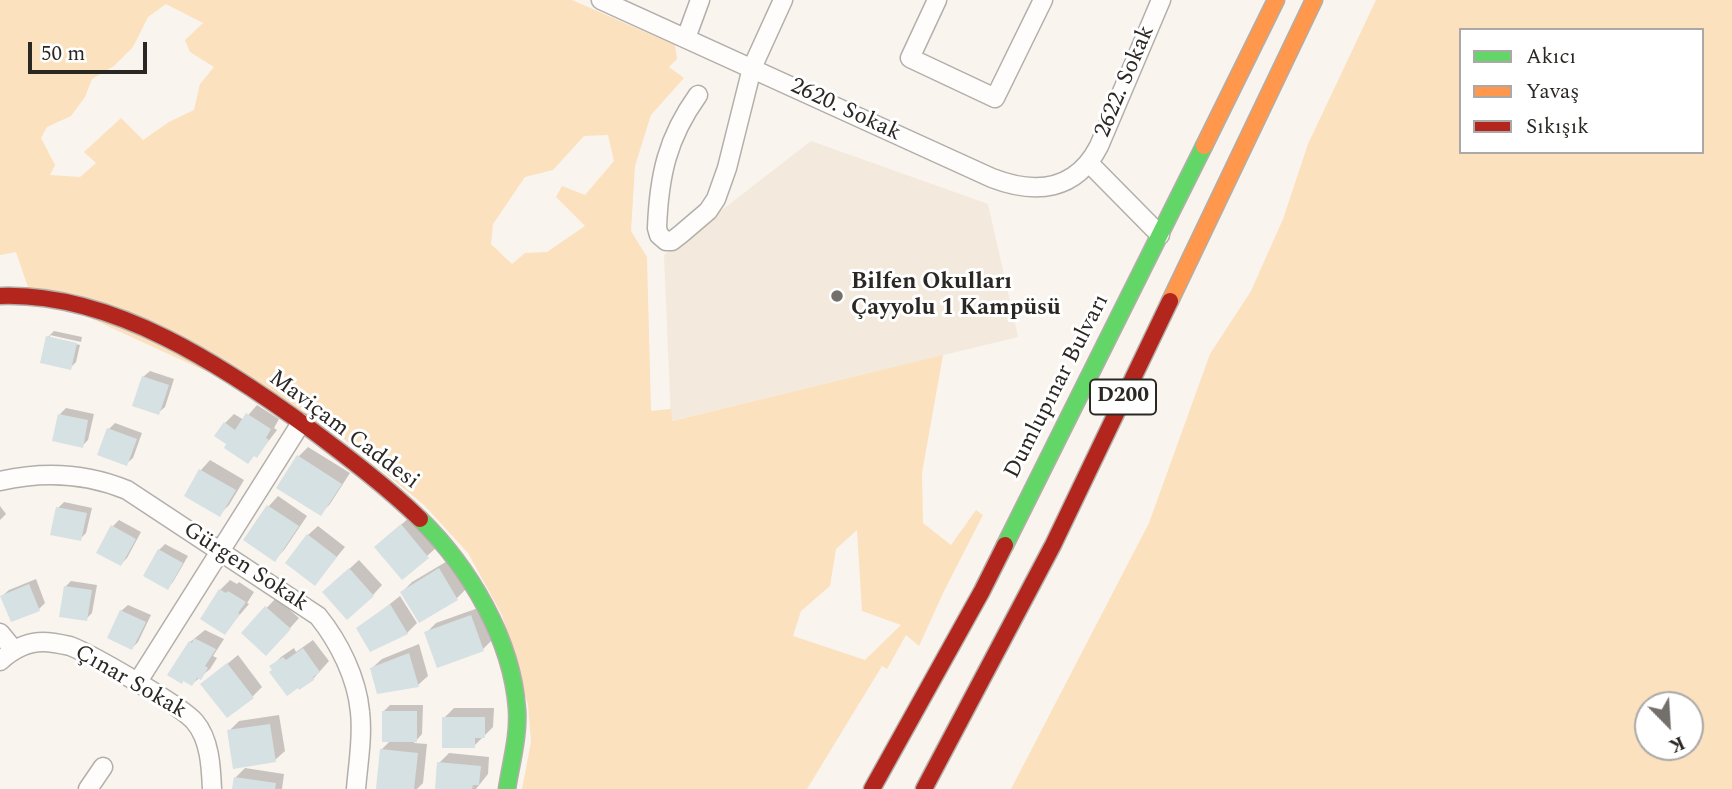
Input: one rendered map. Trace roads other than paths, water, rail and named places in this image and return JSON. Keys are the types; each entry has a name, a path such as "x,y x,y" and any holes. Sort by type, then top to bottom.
{"main road":[{"name":"Dumlupınar Bulvarı","path":"872,789 982,591 1276,0"},
{"name":"D200","path":"924,789 1053,545 1314,0"},
{"name":"Maviçam Caddesi","path":"0,296 53,299 115,317 147,331 216,367 301,423 379,482 408,508 456,561 470,581 497,637 515,692 516,731 507,789"}],"street":[{"name":"2620. Sokak","path":"601,0 1000,181 1032,187 1062,184 1076,176 1089,163"},
{"path":"686,38 700,0"},
{"path":"698,95 681,121 664,164 657,228 659,235 666,241 671,241 681,234 708,211 716,199 727,168 752,68 783,0"},
{"path":"937,0 910,58 995,98 1042,0"},
{"name":"2622. Sokak","path":"1089,163 1099,146 1161,0"},
{"path":"1089,163 1160,235"},
{"path":"137,683 301,423"},
{"name":"Gürgen Sokak","path":"0,481 35,475 60,475 108,483 127,490 318,616 333,637 360,709 356,789"},
{"path":"0,633 7,656"},
{"name":"Çınar Sokak","path":"7,656 35,642 58,643 81,651 181,709 195,722 209,753 212,789"},
{"path":"88,789 103,767"}],"place":[{"name":"Bilfen Okulları Çayyolu 1 Kampüsü","path":"837,296"}]}
